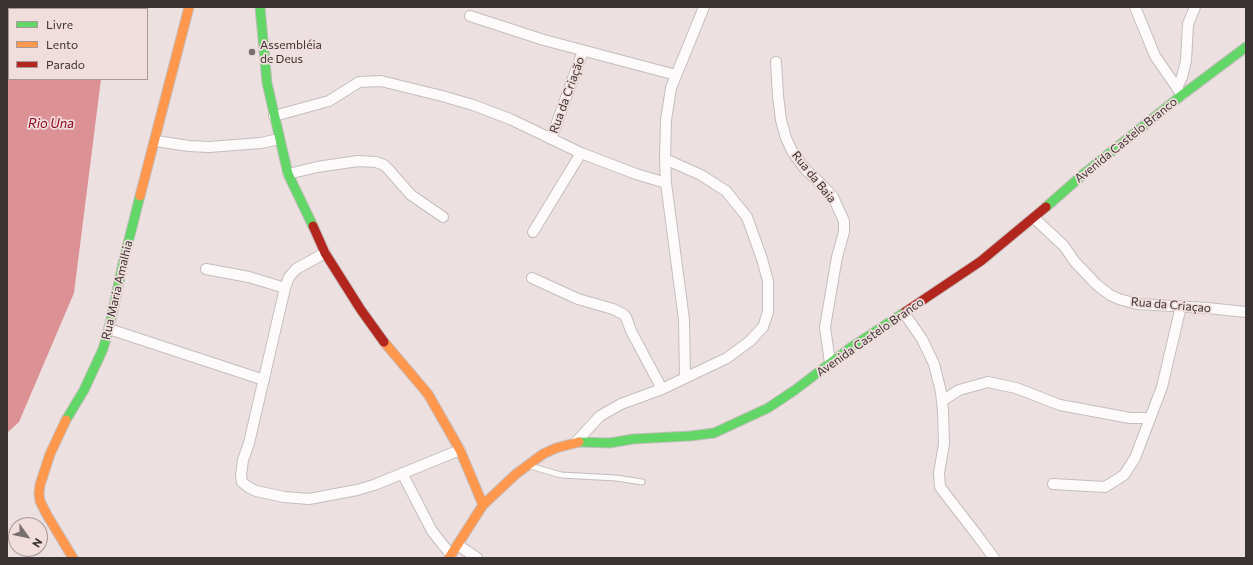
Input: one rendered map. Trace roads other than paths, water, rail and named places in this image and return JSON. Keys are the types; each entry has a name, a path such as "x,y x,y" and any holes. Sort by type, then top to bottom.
{"street":[{"name":"Rua Maria Amalhia","path":"72,558 40,501 40,485 57,438 94,370 109,329 124,259 156,140 189,7"},
{"path":"260,7 266,84 288,174 325,253 365,316 390,350 428,394 460,450 483,505"},
{"path":"685,378 684,320 666,183 666,120 671,88 704,7"},
{"path":"1135,7 1155,56 1180,91"},
{"path":"1180,91 1186,61 1188,24 1195,7"},
{"path":"470,16 544,40 676,75"},
{"name":"Avenida Castelo Branco","path":"450,557 483,505 516,474 543,454 576,442 610,443 633,439 690,436 714,433 768,408 795,390 850,348 981,261 1034,218 1073,182 1142,128 1180,91 1246,47"},
{"name":"Rua da Criação","path":"552,139 583,51"},
{"name":"Rua da Baia","path":"776,62 781,120 786,138 793,153 806,170 833,198 844,221 844,232 837,257 825,327 830,363"},
{"path":"274,116 329,101 359,82 381,81 436,94 473,105 510,119 581,153 636,174 666,183"},
{"path":"156,140 189,146 209,147 260,143 279,139"},
{"path":"533,232 581,153"},
{"path":"576,442 600,416 621,404 662,388 727,358 750,341 763,327 768,312 768,281 755,236 747,217 726,191 700,175 665,159"},
{"path":"288,174 317,167 358,161 376,162 384,165 416,199 443,216"},
{"name":"Rua da Criaçao","path":"1034,218 1064,246 1075,262 1097,285 1119,299 1137,304 1181,306 1246,312"},
{"path":"325,253 296,269 289,277 285,288 264,380 241,469 241,479 248,487 256,491 284,497 309,499 357,490 374,485 460,450"},
{"path":"206,269 237,274 285,288"},
{"path":"532,278 578,299 613,309 623,314 626,317 631,331 662,388"},
{"path":"1053,484 1105,487 1124,475 1135,458 1162,387 1181,306"},
{"path":"904,313 922,339 934,364 941,392 944,444 938,478 940,487 994,558"},
{"path":"109,329 264,380"},
{"path":"942,402 959,390 988,382 1016,388 1060,405 1130,418 1150,418"},
{"path":"402,473 432,531 450,557"},
{"path":"458,545 477,558"}],"lane":[{"path":"527,466 561,475 616,478 642,482"}],"water":[{"name":"Rio Una","path":"7,7 110,7 8,8 8,80 101,80 74,293 19,422 7,433"}],"place":[{"name":"Assembléia de Deus","path":"252,52"}]}
